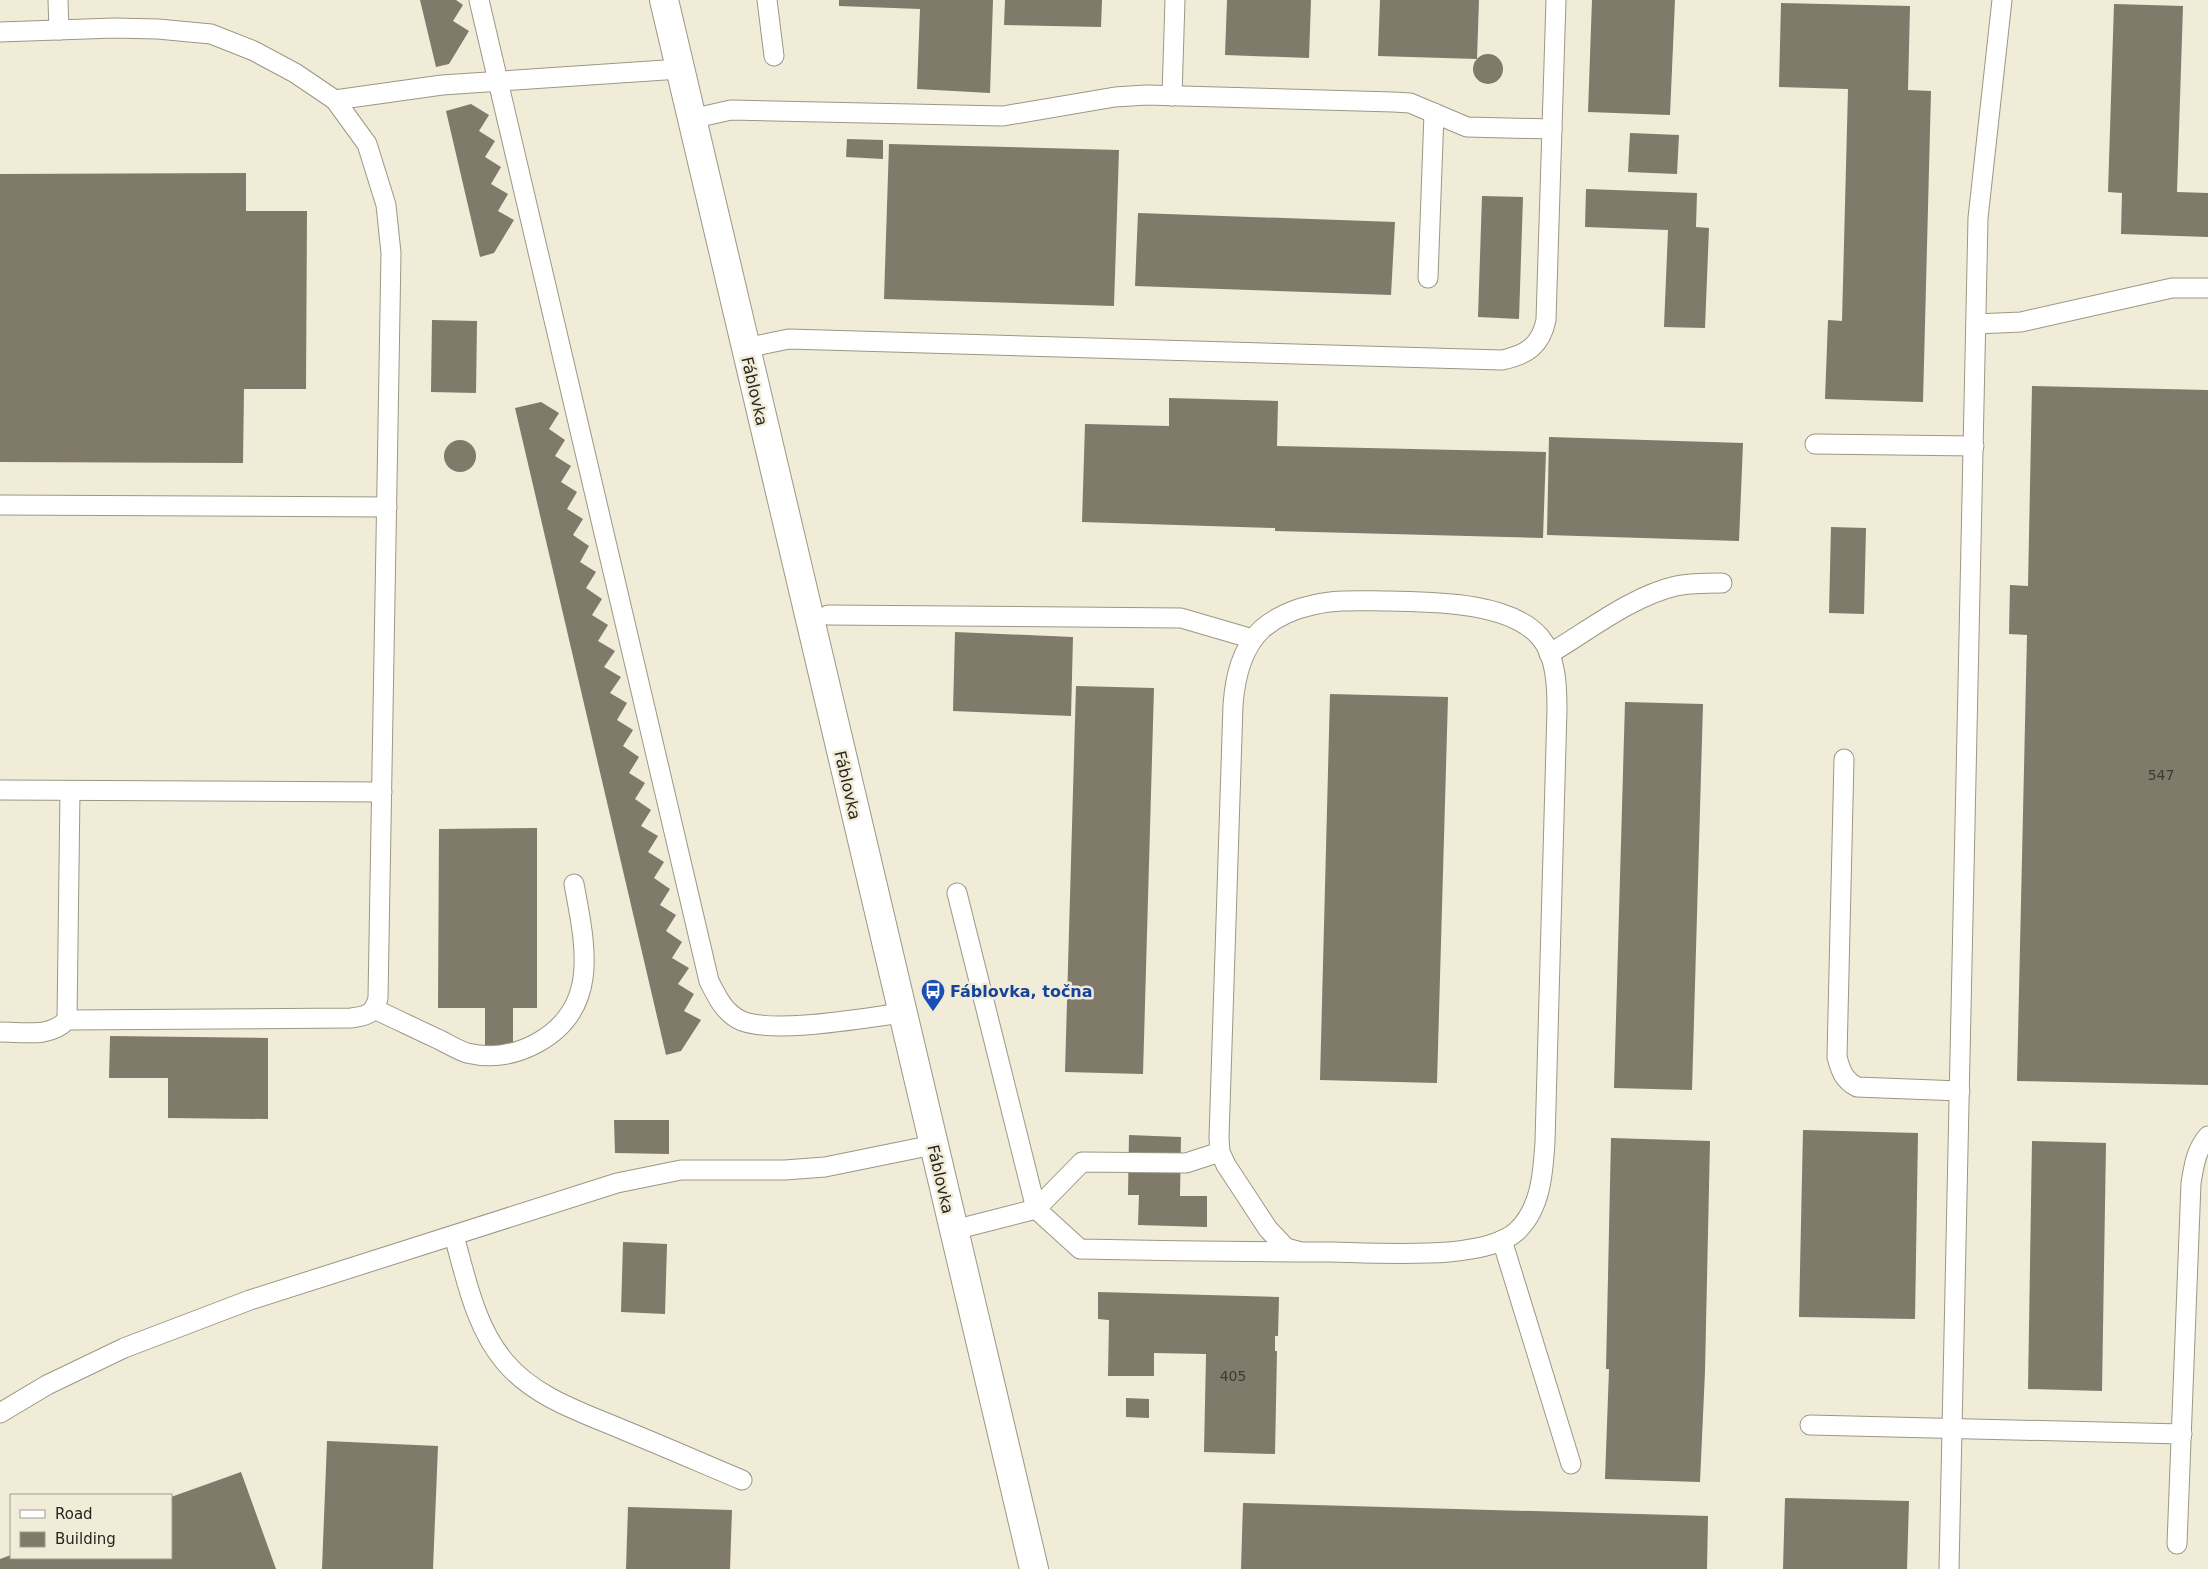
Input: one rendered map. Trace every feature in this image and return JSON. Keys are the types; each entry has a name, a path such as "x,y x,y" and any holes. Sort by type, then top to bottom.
{"street":[{"name":"Fáblovka","path":"664,0 1034,1569"}],"lane":[{"path":"58,0 59,30"},
{"path":"479,0 709,981 723,1007 741,1021 763,1025 787,1026 902,1013"},
{"path":"767,0 774,56"},
{"path":"1172,96 1175,0"},
{"path":"745,348 790,339 1502,360 1518,357 1532,349 1541,338 1546,320 1556,0"},
{"path":"1949,1569 1978,218 2002,0"},
{"path":"0,32 158,29 211,34 254,51 295,73 335,100 367,144 386,205 391,253 378,998 374,1009 367,1015 351,1018 68,1020 56,1030 47,1032 0,1032"},
{"path":"335,100 442,84 680,69"},
{"path":"691,119 732,110 1003,116 1115,97 1172,96 1410,103 1468,127 1552,129"},
{"path":"1428,278 1434,113"},
{"path":"1976,324 2021,322 2172,288 2208,288"},
{"path":"1815,444 1974,446"},
{"path":"0,505 387,507"},
{"path":"1549,654 1658,591 1696,583 1722,583"},
{"path":"957,893 1036,1209 1080,1249 1301,1252 1449,1252 1477,1248 1502,1240 1517,1231 1529,1214 1538,1195 1543,1174 1558,709 1556,678 1549,654 1539,636 1521,622 1492,611 1435,602 1355,601 1312,605 1285,614 1262,630 1254,639 1240,664 1234,692 1219,1128 1220,1152 1226,1165 1274,1237 1286,1248 1301,1252"},
{"path":"828,615 1181,618 1254,639"},
{"path":"1844,759 1838,1057 1840,1071 1847,1081 1857,1087 1960,1091"},
{"path":"0,790 382,792"},
{"path":"68,1020 70,790"},
{"path":"374,1009 466,1053 491,1056 520,1052 549,1036 567,1020 579,997 585,970 584,936 574,884"},
{"path":"2177,1544 2191,1183 2194,1162 2201,1145 2208,1136"},
{"path":"0,1413 47,1385 133,1345 250,1300 617,1183 681,1170 785,1170 826,1167 933,1145"},
{"path":"954,1230 1036,1209 1082,1162 1186,1163 1220,1152"},
{"path":"454,1236 473,1302 488,1335 505,1362 532,1388 564,1405 742,1480"},
{"path":"1502,1240 1572,1464"},
{"path":"1810,1425 2182,1434"}],"building":[{"path":"420,0 456,0 463,5 453,21 469,31 449,64 436,67"},
{"path":"839,0 993,0 990,93 917,89 920,9 839,6"},
{"path":"1005,0 1102,0 1101,27 1004,25"},
{"path":"1227,0 1311,0 1309,58 1225,55"},
{"path":"1380,0 1479,0 1477,59 1378,56"},
{"path":"1592,0 1675,0 1670,115 1588,112"},
{"path":"1781,3 1910,6 1908,90 1931,91 1923,402 1825,399 1828,320 1842,321 1848,89 1779,87"},
{"path":"2114,4 2183,6 2177,192 2208,193 2208,237 2121,234 2122,193 2108,192"},
{"path":"1488,54 1494,55 1502,63 1502,75 1494,83 1488,84 1482,83 1474,75 1473,69 1474,63 1482,55"},
{"path":"471,104 489,115 479,131 495,141 485,157 501,167 491,184 508,194 498,211 514,220 494,253 480,257 446,111"},
{"path":"1630,133 1679,135 1677,174 1628,172"},
{"path":"847,139 883,140 883,159 846,157"},
{"path":"889,144 1119,150 1114,306 884,299"},
{"path":"246,173 246,211 307,211 306,389 244,389 243,463 0,462 0,174"},
{"path":"1586,189 1697,193 1696,227 1709,228 1705,328 1664,327 1668,230 1585,227"},
{"path":"1482,196 1523,197 1519,319 1478,317"},
{"path":"1138,213 1395,222 1391,295 1135,286"},
{"path":"432,320 477,321 476,393 431,392"},
{"path":"2032,386 2208,390 2208,1085 2017,1081 2027,635 2009,634 2010,585 2028,586"},
{"path":"1169,398 1278,401 1277,446 1546,452 1543,538 1275,531 1275,528 1082,522 1085,424 1169,426"},
{"path":"541,402 559,413 549,429 565,440 555,456 571,466 561,482 577,492 567,509 583,519 573,535 589,546 580,562 596,572 586,588 602,599 592,615 608,625 598,641 615,651 604,667 621,677 610,693 627,703 617,720 633,730 623,746 639,757 629,773 645,783 635,799 651,810 641,826 658,836 648,852 664,862 654,878 670,889 660,905 676,915 666,931 682,942 672,958 689,968 678,984 694,994 684,1011 701,1020 681,1051 666,1055 515,408"},
{"path":"1549,437 1743,443 1739,541 1547,535"},
{"path":"460,440 472,444 476,456 472,468 460,472 448,468 444,456 448,444"},
{"path":"1831,527 1866,528 1864,614 1829,613"},
{"path":"955,632 1073,637 1071,716 953,711"},
{"path":"1076,686 1154,688 1143,1074 1065,1072"},
{"path":"1330,694 1448,697 1437,1083 1320,1080"},
{"path":"1625,702 1703,704 1692,1090 1614,1088"},
{"path":"537,828 537,1008 513,1008 513,1046 485,1045 485,1008 438,1008 439,829"},
{"path":"110,1036 268,1038 268,1119 168,1118 168,1078 109,1078"},
{"path":"614,1120 669,1120 669,1154 615,1153"},
{"path":"1803,1130 1918,1133 1915,1319 1799,1317"},
{"path":"1129,1135 1181,1137 1180,1196 1207,1196 1207,1227 1138,1225 1139,1195 1128,1195"},
{"path":"1611,1138 1710,1141 1705,1371 1700,1482 1605,1479 1609,1369 1606,1369"},
{"path":"2032,1141 2106,1143 2102,1391 2028,1389"},
{"path":"623,1242 667,1244 665,1314 621,1312"},
{"path":"1098,1292 1279,1297 1278,1336 1275,1336 1275,1351 1277,1351 1275,1454 1204,1452 1206,1354 1154,1353 1154,1376 1108,1376 1109,1320 1098,1319"},
{"path":"1126,1398 1149,1399 1149,1418 1126,1417"},
{"path":"327,1441 438,1446 433,1569 322,1569"},
{"path":"241,1472 276,1569 0,1569 0,1559 10,1555 10,1559 172,1559 172,1497"},
{"path":"1785,1498 1909,1501 1907,1569 1783,1569"},
{"path":"1243,1503 1708,1516 1707,1569 1241,1569"},
{"path":"628,1507 732,1510 730,1569 626,1569"}],"place":[{"name":"Fáblovka, točna","path":"933,1012"}]}
